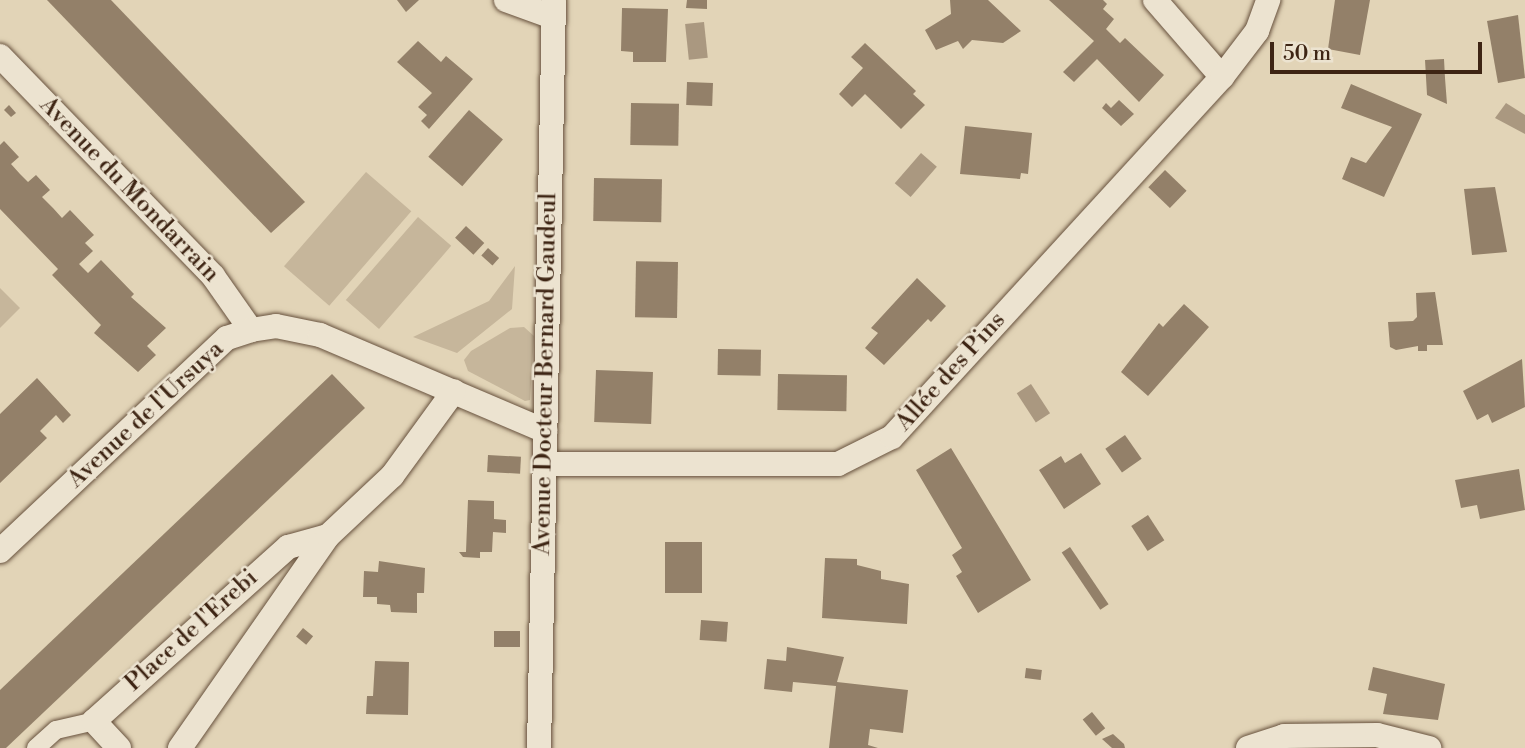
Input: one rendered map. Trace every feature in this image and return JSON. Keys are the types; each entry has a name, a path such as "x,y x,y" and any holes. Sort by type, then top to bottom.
{"street":[{"path":"506,0 553,8"},
{"path":"1155,0 1222,77"},
{"name":"Allée des Pins","path":"545,464 838,464 892,437 1222,77 1258,31 1268,0"},
{"name":"Avenue Docteur Bernard Gaudeul","path":"539,748 553,8"},
{"name":"Avenue du Mondarrain","path":"0,56 213,276 251,330"},
{"name":"Avenue de l'Ursuya","path":"0,551 227,338 251,330 275,326 320,335 545,431"},
{"name":"Place de l'Erebi","path":"180,748 328,536 392,476 454,391"},
{"name":"Place de l'Erebi","path":"94,721 288,547 328,536"},
{"path":"36,748 56,730 94,721 119,748"},
{"path":"1248,748 1284,736 1377,735 1429,748"}],"shaded area":[{"path":"704,22 708,58 689,60 685,24"},
{"path":"1506,103 1525,115 1525,134 1495,118"},
{"path":"921,153 937,167 911,197 895,183"},
{"path":"366,172 411,211 329,306 284,266"},
{"path":"418,217 451,246 379,329 346,300"},
{"path":"515,266 512,309 457,353 413,337 489,301"},
{"path":"0,288 20,308 0,328"},
{"path":"524,327 534,336 530,400 525,401 468,371 464,360 471,351 510,328"},
{"path":"1031,384 1050,413 1036,423 1017,393"}],"building":[{"path":"47,0 111,0 305,202 271,233"},
{"path":"397,0 419,0 406,12"},
{"path":"687,0 707,0 707,9 686,8"},
{"path":"950,0 988,0 1021,31 1003,43 972,40 963,49 958,41 936,50 925,30 951,14"},
{"path":"1049,0 1103,0 1107,4 1103,9 1114,19 1106,29 1120,43 1125,38 1164,75 1139,102 1097,59 1074,82 1063,72 1094,41"},
{"path":"1335,0 1370,0 1360,55 1328,49"},
{"path":"622,8 668,9 666,62 633,62 633,52 621,51"},
{"path":"1518,15 1525,78 1498,83 1487,21"},
{"path":"418,41 441,62 446,56 473,79 429,129 421,121 427,115 418,107 432,93 397,62"},
{"path":"865,43 916,91 913,94 925,105 901,129 865,94 852,107 839,94 863,68 851,57"},
{"path":"1444,59 1447,104 1427,95 1425,60"},
{"path":"687,82 713,83 712,106 686,105"},
{"path":"1351,84 1422,114 1384,197 1342,179 1351,157 1366,163 1392,127 1341,108"},
{"path":"1119,100 1134,114 1121,126 1102,108 1106,103 1111,108"},
{"path":"631,103 679,104 678,146 630,145"},
{"path":"9,105 16,113 11,117 4,110"},
{"path":"469,110 503,140 462,186 428,157"},
{"path":"965,126 1032,133 1028,174 1021,173 1020,179 960,174"},
{"path":"4,141 19,157 11,164 28,182 36,175 50,190 42,197 62,218 70,210 94,235 85,243 93,251 79,264 88,273 101,260 134,294 131,297 166,328 147,346 156,355 138,372 94,333 101,325 52,275 58,269 0,209 0,145"},
{"path":"1165,170 1187,191 1170,208 1148,187"},
{"path":"594,178 662,179 661,222 593,221"},
{"path":"1495,187 1507,252 1472,255 1464,189"},
{"path":"466,226 484,243 473,255 455,238"},
{"path":"488,248 499,258 492,265 481,255"},
{"path":"636,261 678,262 677,318 635,317"},
{"path":"917,278 946,306 931,322 928,319 884,365 865,348 878,333 871,328"},
{"path":"1435,292 1443,345 1427,345 1427,351 1418,351 1418,346 1396,350 1390,347 1388,322 1413,321 1417,317 1416,293"},
{"path":"1184,304 1209,327 1148,396 1121,372 1159,323 1163,327"},
{"path":"718,349 761,350 761,376 718,375"},
{"path":"1522,359 1525,407 1492,423 1488,414 1477,420 1463,391"},
{"path":"596,370 653,372 651,424 594,422"},
{"path":"332,374 365,408 6,748 0,748 0,690"},
{"path":"778,374 847,375 846,411 777,410"},
{"path":"37,378 71,415 63,423 56,415 40,431 47,438 0,483 0,414"},
{"path":"1125,435 1142,459 1122,473 1105,449"},
{"path":"951,448 1031,580 978,613 956,576 962,572 952,555 962,548 916,470"},
{"path":"1081,453 1101,484 1064,509 1039,470 1061,456 1065,463"},
{"path":"488,455 521,457 520,474 487,472"},
{"path":"1519,469 1525,510 1480,519 1477,505 1461,508 1455,480"},
{"path":"468,500 494,501 494,519 506,520 506,533 493,532 492,552 480,552 480,558 463,557 459,552 466,552"},
{"path":"1148,515 1164,540 1148,551 1131,526"},
{"path":"665,542 702,542 702,593 665,593"},
{"path":"1070,547 1109,604 1100,610 1062,553"},
{"path":"825,558 857,559 857,565 881,571 881,579 909,584 907,624 822,618"},
{"path":"379,561 425,568 424,593 417,593 417,613 391,612 390,605 377,604 377,597 363,597 364,571 378,572"},
{"path":"701,620 728,622 727,642 700,640"},
{"path":"303,628 313,636 306,645 296,637"},
{"path":"494,631 520,631 520,647 494,647"},
{"path":"787,647 844,657 837,682 908,690 903,733 870,729 868,745 878,748 829,748 836,686 793,682 792,692 764,689 767,659 786,661"},
{"path":"375,661 409,662 408,715 366,714 367,696 373,696"},
{"path":"1373,667 1445,684 1438,720 1383,714 1387,694 1368,690"},
{"path":"1026,668 1042,670 1041,680 1025,678"},
{"path":"1092,712 1105,728 1096,736 1083,720"},
{"path":"1113,734 1125,748 1112,748 1102,739"}]}
